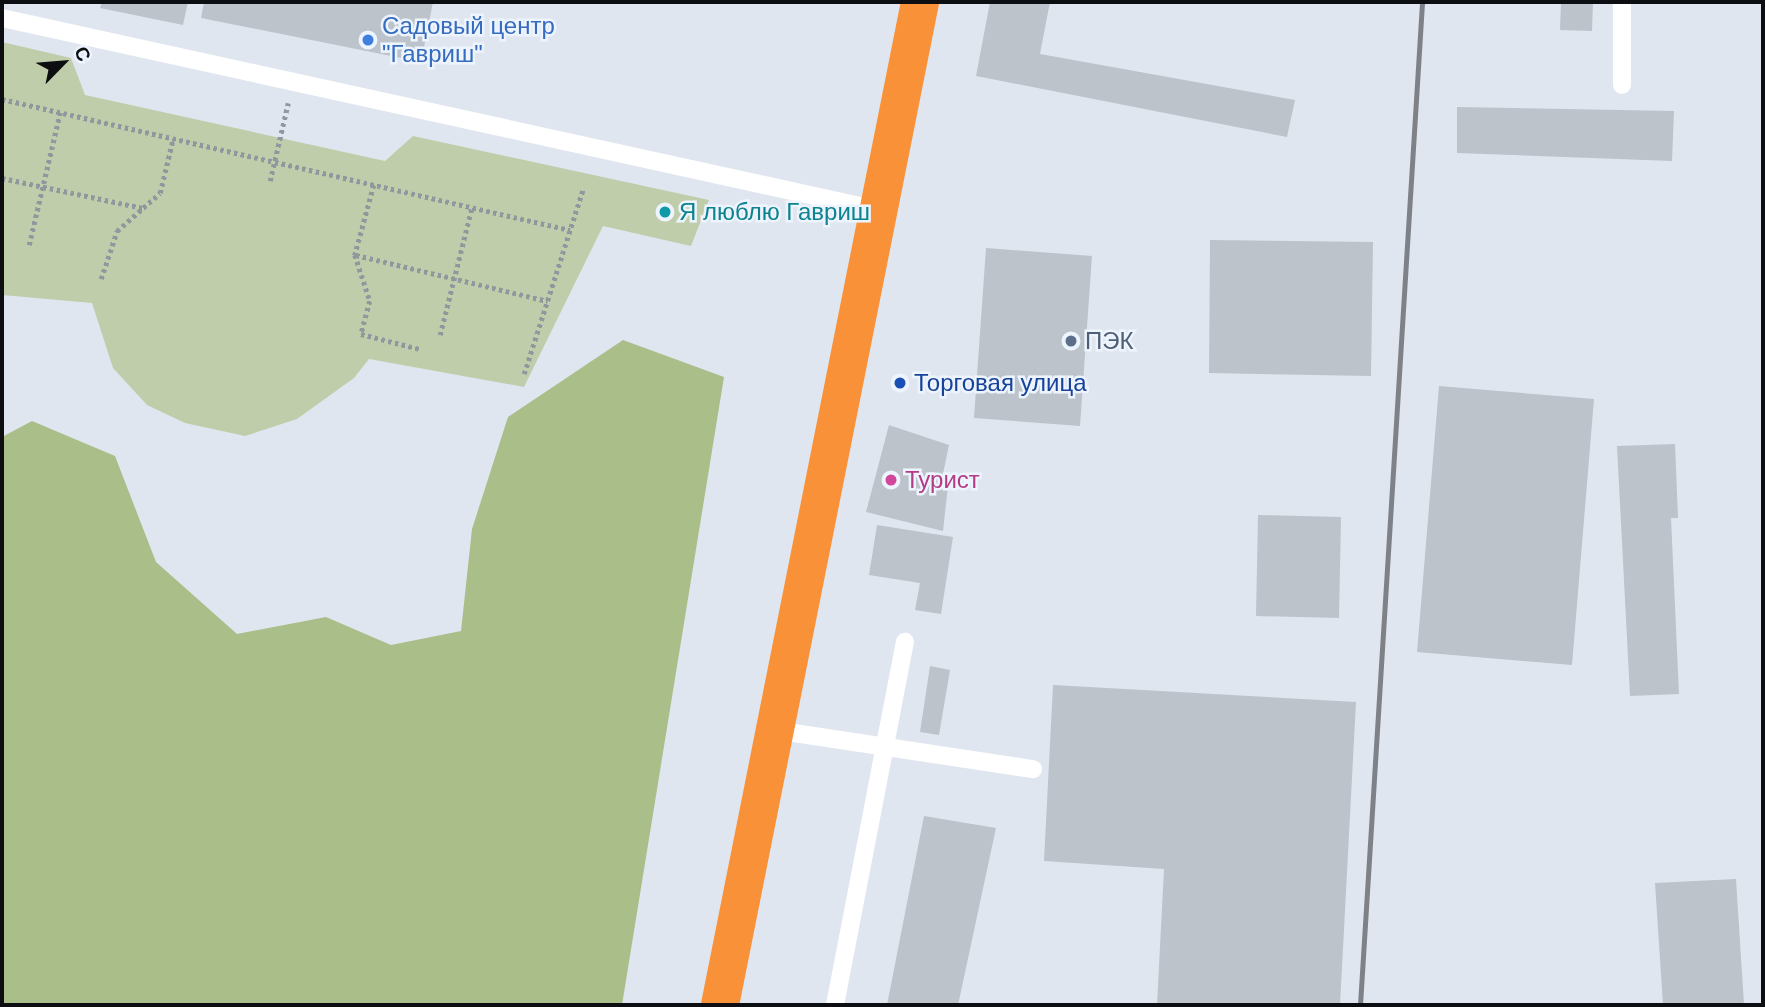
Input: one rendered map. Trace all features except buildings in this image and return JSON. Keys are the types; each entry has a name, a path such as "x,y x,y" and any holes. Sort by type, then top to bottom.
{"highway":[{"path":"720,1005 920,2"}],"lane":[{"path":"1622,2 1622,85"},
{"path":"2,18 292,85 878,210"},
{"path":"835,1005 905,642"},
{"path":"774,730 1033,769"}],"path":[{"path":"270,181 292,85"},
{"path":"2,99 570,230"},
{"path":"29,245 60,113"},
{"path":"101,279 117,231 160,193 173,139"},
{"path":"2,178 143,208"},
{"path":"374,185 355,255 370,301 360,334 420,349"},
{"path":"524,374 583,189"},
{"path":"440,335 471,207"},
{"path":"355,255 548,301"}],"green space":[{"path":"2,42 71,58 85,95 385,161 413,136 709,200 691,246 603,226 524,387 369,359 354,378 297,419 245,436 185,423 147,405 113,368 92,303 2,295"},
{"path":"623,340 724,377 622,1005 2,1005 2,437 32,421 115,456 156,562 237,634 326,617 391,645 461,631 472,529 508,417"}],"railway":[{"path":"1360,1005 1422,2"}],"place":[{"name":"Садовый центр \"Гавриш\"","path":"368,40"},
{"name":"Я люблю Гавриш","path":"665,212"},
{"name":"ПЭК","path":"1071,341"},
{"name":"Торговая улица","path":"900,383"},
{"name":"Турист","path":"891,480"}]}
